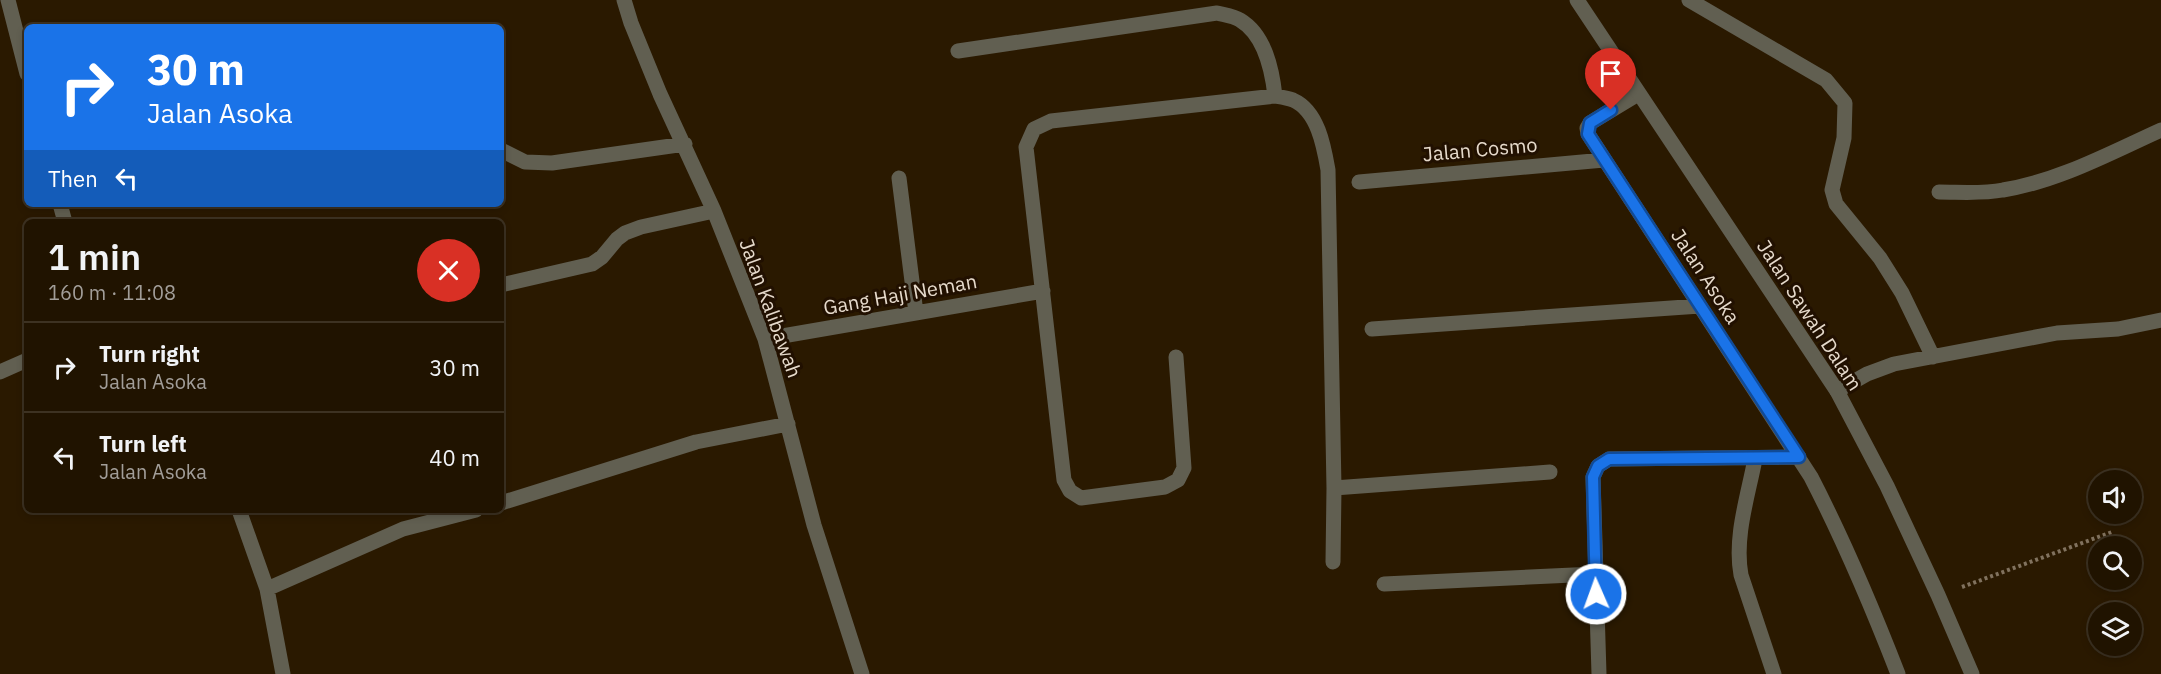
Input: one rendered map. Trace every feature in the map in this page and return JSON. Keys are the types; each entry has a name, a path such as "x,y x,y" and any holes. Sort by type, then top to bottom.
{"street":[{"path":"8,0 24,63"},
{"name":"Jalan Kalibawah","path":"624,0 660,94 685,144 765,339 814,525 862,674"},
{"name":"Jalan Sawah Dalam","path":"1577,0 1632,97 1837,391 1887,486 1972,674"},
{"path":"1689,0 1826,80 1845,103 1844,138 1832,190 1836,204 1880,258 1902,292 1933,357"},
{"path":"958,51 1217,13 1238,18 1253,29 1273,76 1275,96"},
{"path":"1176,357 1185,468 1178,480 1165,487 1081,498 1070,491 1064,480 1026,147 1034,129 1051,121 1275,96 1294,100 1310,115 1322,138 1328,170 1334,488 1333,562"},
{"name":"Jalan Asoka","path":"1632,97 1595,118 1590,123 1588,134 1812,477 1869,599 1898,674"},
{"path":"1939,192 2001,191 2037,182 2076,169 2161,130"},
{"path":"504,152 525,162 552,163 685,144"},
{"name":"Jalan Cosmo","path":"1359,182 1604,160"},
{"path":"899,178 916,313"},
{"path":"504,284 591,264 602,258 617,239 625,233 641,227 714,212"},
{"name":"Gang Haji Neman","path":"765,339 1043,291"},
{"path":"1372,329 1700,306"},
{"path":"1837,391 1867,374 1894,364 2057,333 2118,329 2161,320"},
{"path":"0,372 24,361"},
{"path":"504,502 696,442 788,424"},
{"path":"1599,674 1593,477 1598,466 1609,459 1799,457"},
{"path":"1755,459 1738,560 1774,674"},
{"path":"1334,488 1550,472"},
{"path":"240,513 267,589 283,674"},
{"path":"267,589 403,529 464,513"},
{"path":"1383,584 1595,574"}],"path":[{"path":"1938,596 2112,532"}],"route":[{"path":"1596,594 1593,477 1598,466 1609,459 1799,457 1588,134 1587,128 1590,123 1611,110"}]}
